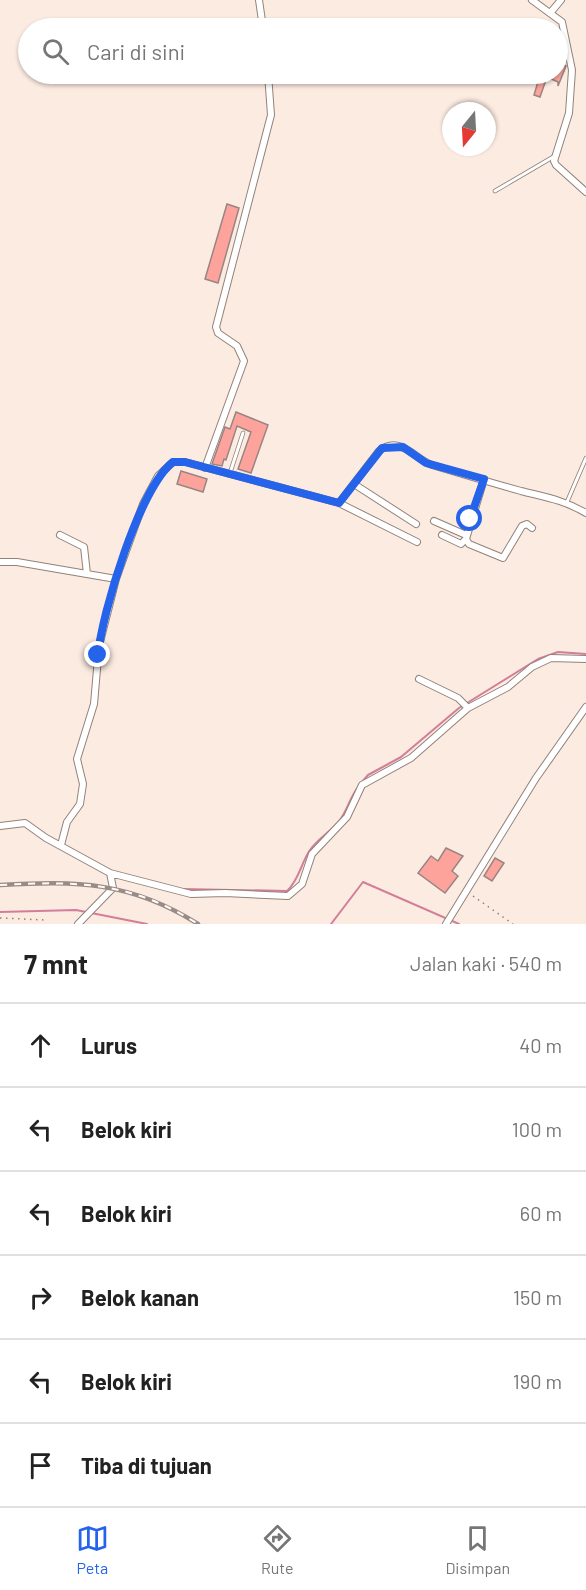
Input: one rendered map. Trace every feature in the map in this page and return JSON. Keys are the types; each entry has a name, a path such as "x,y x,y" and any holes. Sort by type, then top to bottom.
{"street":[{"path":"259,0 262,18"},
{"path":"532,0 558,18"},
{"path":"551,12 561,0"},
{"path":"568,51 572,70 568,113 555,157 556,165 586,192"},
{"path":"204,468 244,361 237,346 218,333 216,327 271,115 269,84"},
{"path":"339,503 380,451 393,446 407,448 429,464 567,502 586,513"},
{"path":"61,845 67,833 68,822 80,804 83,784 77,759 94,704 99,646 116,579 143,504 163,471 178,461 339,503 417,542"},
{"path":"442,535 461,544 466,537 484,479"},
{"path":"354,484 416,524"},
{"path":"434,520 466,537 469,544 504,558 522,526 527,524 532,528"},
{"path":"60,536 84,547 87,574"},
{"path":"0,562 17,562 116,579"},
{"path":"0,826 25,823 110,873 191,894 225,893 288,897 302,884 309,858 347,817 357,791 362,785 411,758 467,707 508,687 544,660 562,657 586,659"},
{"path":"419,679 461,700 467,707"},
{"path":"446,924 536,778 586,707"},
{"path":"78,924 113,888 110,873"}],"lane":[{"path":"495,191 555,157"},
{"path":"229,474 243,433"},
{"path":"567,502 586,458"}],"path":[{"path":"467,892 513,924"},
{"path":"0,918 45,920"}],"building":[{"path":"537,84 545,84 540,97 534,95"},
{"path":"227,204 239,208 218,283 205,279"},
{"path":"236,412 268,425 251,473 238,469 251,432 237,426 226,460 224,459 222,466 212,464 225,427 230,429"},
{"path":"181,471 207,479 203,492 177,484"},
{"path":"446,848 463,856 452,871 458,876 445,893 418,873 431,856 438,861"},
{"path":"495,858 504,863 492,881 484,876"}],"waterway":[{"path":"362,782 368,775 401,757 459,708 538,659 558,652 586,654"},
{"path":"182,889 287,891 310,850 340,820 359,786"},
{"path":"331,924 363,882 459,924"},
{"path":"0,912 76,910 147,924"}],"railway":[{"path":"0,885 54,883 102,887 149,899 198,924"}],"route":[{"path":"98,655 116,579 143,504 158,476 173,462 185,462 339,503 382,448 403,447 426,463 484,479 470,519"}]}
